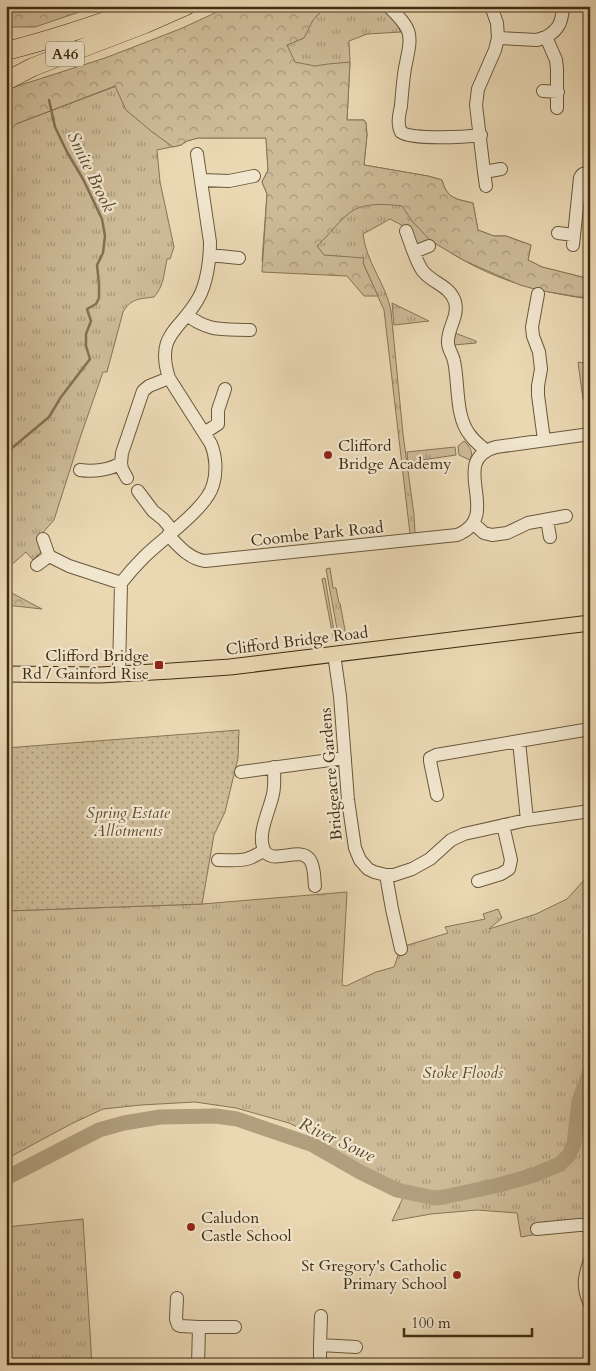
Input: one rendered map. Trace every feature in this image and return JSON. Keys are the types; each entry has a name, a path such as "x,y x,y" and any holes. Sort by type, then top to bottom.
{"highway":[{"name":"A46","path":"6,51 88,28 147,6"},
{"name":"A46","path":"6,81 33,67 145,24 186,6"}],"main road":[{"name":"Clifford Bridge Road","path":"6,674 100,675 230,666 590,623"}],"street":[{"path":"388,6 403,20 411,43 405,69 398,123 401,132 410,136 461,137 480,135"},
{"path":"486,186 476,105 478,89 495,50 498,38 497,23 491,6"},
{"path":"498,38 537,40 546,37 559,26 563,6"},
{"path":"546,37 556,60 558,80 557,108"},
{"path":"543,91 558,92"},
{"path":"119,673 121,583 144,557 205,501 213,486 215,475 215,453 211,444 169,378 167,370 166,345 169,338 199,298 210,255 210,242 198,154"},
{"path":"484,172 501,169"},
{"path":"558,233 574,240 580,178 581,174 590,173"},
{"path":"202,180 229,180 254,176"},
{"path":"406,231 422,270 430,278 446,288 455,302 456,313 449,334 442,341 449,347 454,359 461,416 465,427 470,435 486,451"},
{"path":"414,252 428,246"},
{"path":"210,255 239,258"},
{"path":"538,294 539,318 532,327 539,352 541,369 538,386 544,440"},
{"path":"187,315 199,324 213,328 250,330"},
{"path":"236,330 236,343"},
{"path":"127,478 122,469 122,452 143,391 149,386 169,378"},
{"path":"204,433 218,424 218,410 225,389"},
{"path":"566,516 528,523 507,533 492,535 484,533 473,523 478,508 474,469 486,451 496,447 590,434"},
{"path":"80,470 87,471 114,467 121,463"},
{"name":"Coombe Park Road","path":"138,491 153,511 163,519 170,533 187,554 198,560 205,561 457,535 465,532 473,523"},
{"path":"547,520 550,537"},
{"path":"43,538 49,556 69,566 121,583"},
{"path":"37,565 49,556"},
{"name":"Bridgeacre Gardens","path":"334,654 340,696 348,800 356,852 368,869 386,875"},
{"path":"437,795 430,765 430,758 436,754 590,729"},
{"path":"519,741 527,820"},
{"path":"241,772 345,758"},
{"path":"274,767 274,793 263,833 262,844 264,850 275,856 302,854 308,858 312,864 315,886"},
{"path":"401,949 386,875 402,872 421,864 458,836 527,820 590,811"},
{"path":"478,881 501,874 509,869 511,860 503,825"},
{"path":"218,860 247,860 257,856 264,850"},
{"path":"537,1229 579,1225 590,1228"},
{"path":"590,1260 584,1285 590,1304"},
{"path":"176,1298 176,1320 178,1325 235,1328"},
{"path":"320,1365 321,1316"},
{"path":"198,1365 200,1327"},
{"path":"320,1346 356,1347"}],"green space":[{"path":"6,6 97,6 35,27 6,27"},
{"path":"230,6 327,6 313,20 304,38 287,45 295,62 315,66 350,62 347,120 364,120 366,123 367,135 364,165 442,180 450,195 473,203 478,230 494,236 506,236 531,245 528,260 542,267 590,279 590,299 520,285 465,261 431,241 412,221 402,206 395,205 381,204 360,207 354,210 317,246 324,255 364,258 363,263 378,296 364,296 347,276 262,272 267,194 262,182 268,170 266,138 198,138 173,147 126,110 115,86 16,124 6,134 6,91 8,89 105,58 180,29"},
{"path":"276,6 379,6 394,20 401,32 367,34 349,41 350,62 347,120 364,120 366,123 367,135 364,165 442,180 450,195 473,203 478,230 494,236 506,236 531,245 528,260 542,267 590,279 590,299 557,294 510,281 480,269 431,241 417,245 407,228 390,219 363,234 368,254 385,292 391,311 403,434 414,515 415,533 410,534 384,310 363,263 262,261 267,194 262,182 268,170 266,138 198,138 181,145 157,150 160,182 174,247 170,259 167,259 162,284 154,297 133,302 123,312 107,372 103,372 54,520 40,536 41,552 33,560 26,552 9,567 6,566 6,134 16,124 193,57"},
{"path":"392,303 429,321 394,325"},
{"path":"455,333 476,341 476,343 454,345"},
{"path":"578,362 590,364 590,398 583,399"},
{"path":"464,441 471,450 470,460 459,455 458,446"},
{"path":"455,447 456,455 408,462 407,452"},
{"path":"330,568 333,588 336,588 340,603 347,641 340,642 339,640 326,569"},
{"path":"325,578 336,643 334,642 322,579"},
{"path":"6,590 42,609 6,605"},
{"name":"Spring Estate Allotments","path":"239,730 238,758 225,812 214,835 202,904 6,911 6,748"},
{"name":"Stoke Floods","path":"590,877 590,1221 538,1224 538,1234 521,1237 517,1213 477,1210 431,1214 392,1221 408,1187 364,1171 324,1147 325,1140 289,1123 236,1108 195,1102 103,1109 6,1159 6,911 202,904 347,892 342,985 346,986 376,972 394,967 401,947 448,933 445,927 485,919 483,914 498,909 502,918 489,929 536,914 567,899 586,878"},
{"path":"83,1219 92,1365 6,1365 6,1227"}],"waterway":[{"name":"Smite Brook","path":"6,453 49,417 61,397 90,359 86,346 86,334 91,321 87,309 96,304 99,298 97,265 103,253 105,236 102,219 55,127 49,100"},
{"name":"River Sowe","path":"6,1178 99,1130 124,1123 160,1117 216,1116 237,1119 313,1145 360,1172 397,1190 434,1198 444,1197 499,1185 534,1175 560,1164 569,1155 574,1144 579,1101 590,1071"}],"place":[{"name":"Clifford Bridge Academy","path":"328,455"},
{"name":"Clifford Bridge Rd / Gainford Rise","path":"159,665"},
{"name":"Caludon Castle School","path":"191,1227"},
{"name":"St Gregory's Catholic Primary School","path":"457,1275"}]}
